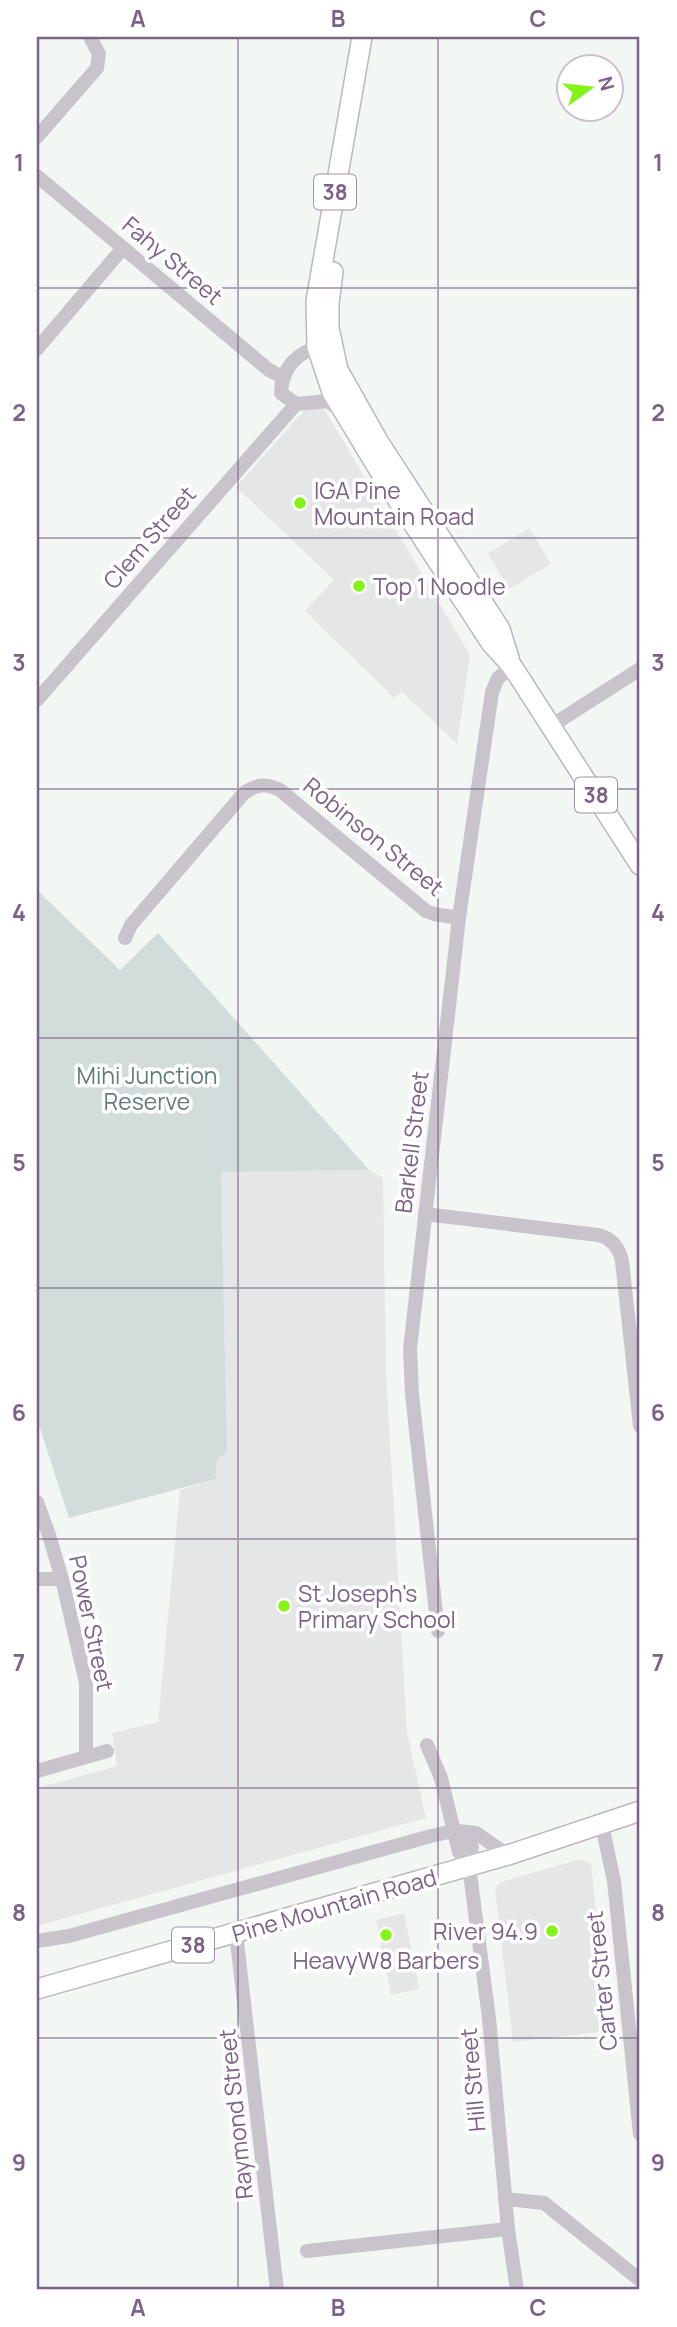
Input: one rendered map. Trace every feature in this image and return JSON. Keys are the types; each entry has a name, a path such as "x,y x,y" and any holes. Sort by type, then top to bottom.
{"main road":[{"name":"38","path":"330,393 338,370 324,346 314,317 318,279 362,37"},
{"name":"38","path":"324,346 331,281 376,37"},
{"name":"38","path":"330,393 484,632 512,666 640,865"},
{"name":"38","path":"330,393 500,629 512,666"},
{"name":"Pine Mountain Road","path":"37,1989 508,1855 640,1811"}],"street":[{"path":"37,137 94,72 99,54 90,37"},
{"name":"Fahy Street","path":"37,176 269,370 282,377"},
{"path":"37,349 123,248"},
{"path":"324,346 298,356 282,377 281,393 296,404 330,393"},
{"name":"Clem Street","path":"37,700 296,404"},
{"name":"Barkell Street","path":"438,1631 410,1371 459,918 492,692 498,678 512,666"},
{"path":"551,726 640,669"},
{"name":"Robinson Street","path":"125,938 131,925 244,793 262,784 280,790 426,911 459,918"},
{"path":"425,1214 608,1238 615,1245 622,1261 640,1426"},
{"name":"Power Street","path":"37,1502 62,1579 86,1683 86,1756"},
{"path":"37,1579 62,1579"},
{"path":"427,1745 440,1778 455,1831"},
{"path":"37,1771 107,1751"},
{"name":"Carter Street","path":"602,1825 614,1881 640,2134"},
{"path":"455,1831 476,1833 508,1855"},
{"path":"455,1831 464,1833 472,1847 469,1866"},
{"name":"Pine Mountain Road","path":"37,1941 69,1936 455,1831"},
{"name":"Hill Street","path":"469,1866 489,2018 508,2229 517,2290"},
{"name":"Raymond Street","path":"236,1933 277,2290"},
{"name":"Pine Mountain Road","path":"37,1952 69,1936"},
{"path":"506,2199 544,2203 640,2280"},
{"path":"307,2250 508,2229"}],"shaded area":[{"path":"310,404 322,405 470,655 457,744 402,692 394,698 305,611 334,580 236,487"},
{"path":"529,528 551,564 509,589 488,554"},
{"name":"St Joseph's Primary School","path":"369,1170 383,1178 386,1374 407,1732 426,1818 37,1926 37,1788 117,1766 112,1733 158,1722 180,1490 216,1479 217,1460 227,1450 221,1172"},
{"path":"581,1859 591,1864 608,2031 513,2042 495,1888 500,1882"},
{"path":"404,1913 419,1989 391,1995 376,1920"}],"green space":[{"name":"Mihi Junction Reserve","path":"37,890 120,970 158,933 369,1170 221,1172 227,1451 217,1460 216,1479 69,1518 37,1419"}],"place":[{"name":"IGA Pine Mountain Road","path":"300,503"},
{"name":"Top 1 Noodle","path":"359,586"},
{"name":"St Joseph's Primary School","path":"284,1606"},
{"name":"River 94.9","path":"552,1931"},
{"name":"HeavyW8 Barbers","path":"386,1935"}]}
